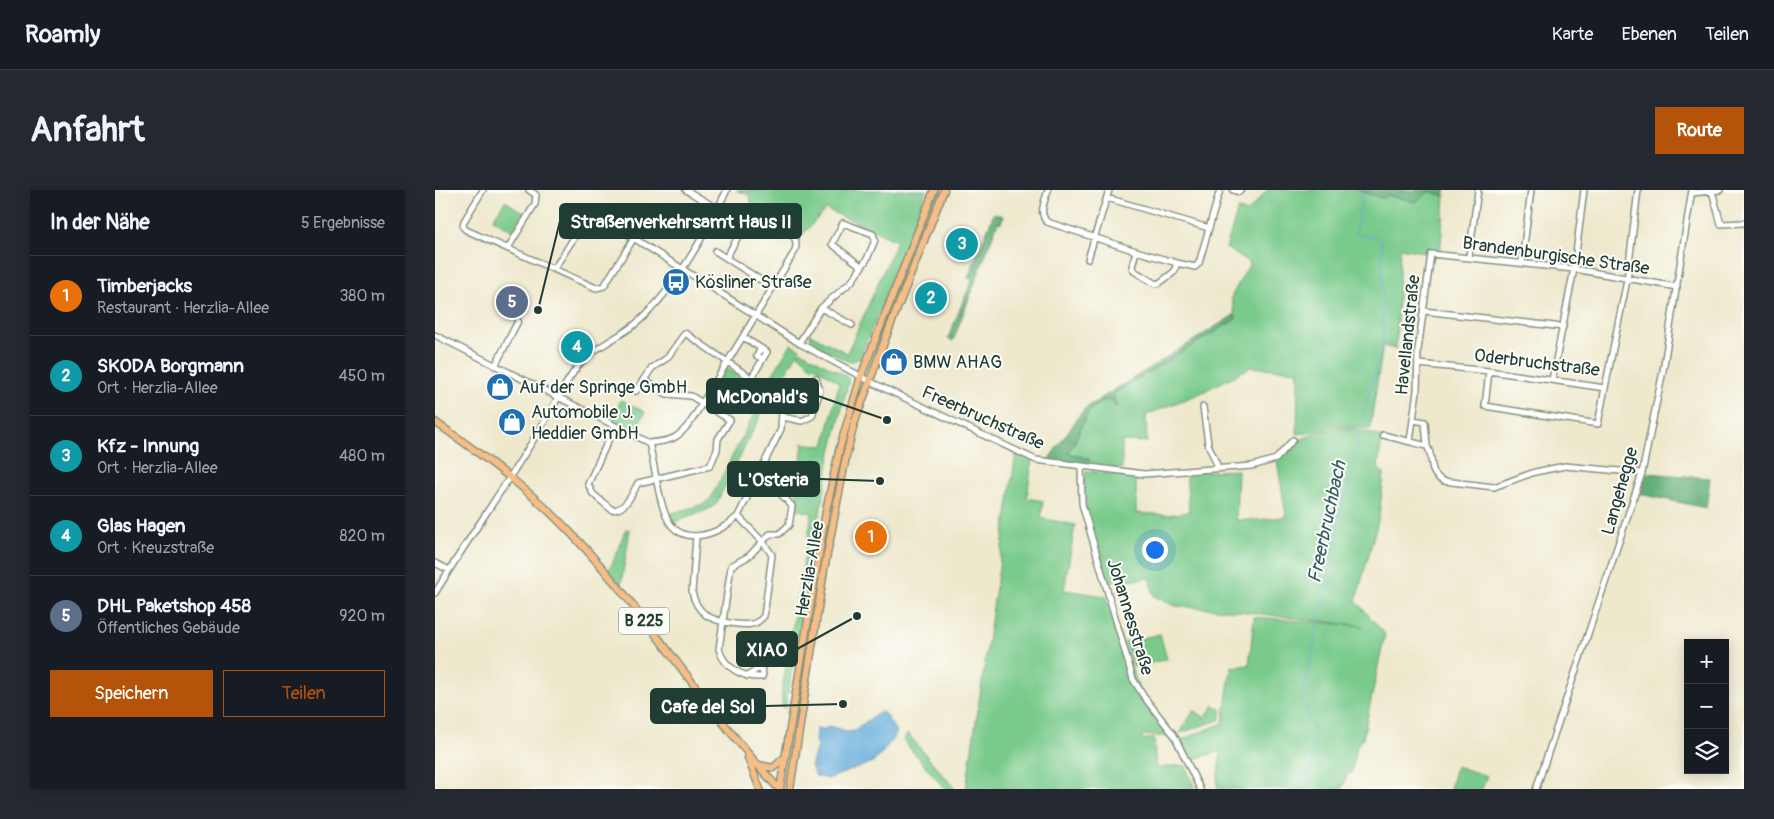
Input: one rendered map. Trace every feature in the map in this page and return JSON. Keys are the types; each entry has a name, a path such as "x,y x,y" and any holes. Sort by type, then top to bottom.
{"main road":[{"name":"Herzlia-Allee","path":"780,789 827,503 840,446 861,376 934,190"},
{"name":"Herzlia-Allee","path":"790,789 824,570 844,465 854,424 944,190"},
{"name":"B 225","path":"435,422 509,476 555,518 618,587 746,752 780,789"},
{"path":"746,752 760,789"},
{"path":"756,764 773,768 779,764 786,752"}],"street":[{"path":"483,190 464,221 463,227 507,248 553,269 596,288 604,286 634,238 591,211 553,269"},
{"path":"507,248 537,198 535,193 529,190"},
{"path":"686,190 718,209"},
{"path":"435,593 579,366 593,353 649,312 681,268 718,209 727,190"},
{"path":"1049,190 1042,213 1047,222 1136,252 1195,267 1220,190"},
{"path":"1087,259 1109,190"},
{"path":"1233,190 1239,192 1241,190"},
{"path":"1469,256 1478,190"},
{"path":"1522,262 1531,190"},
{"path":"1552,380 1573,269 1584,190"},
{"name":"Oderbruchstraße","path":"1418,364 1489,371 1605,388 1627,280 1638,190"},
{"path":"1692,191 1720,190"},
{"name":"Langehegge","path":"1536,789 1642,473 1663,370 1692,191"},
{"path":"1712,191 1721,224 1744,223"},
{"path":"1107,198 1209,228"},
{"path":"435,335 649,443 667,441 681,436 795,251 796,242 794,236 759,218 754,218 747,221 726,258"},
{"path":"799,343 821,308 848,287 861,266 875,240 873,234 843,223 832,244 861,266"},
{"name":"Freerbruchstraße","path":"634,238 799,343 870,381 1037,460 1144,474 1218,467 1252,466 1276,459 1293,440"},
{"path":"715,251 773,288"},
{"path":"1136,252 1132,267 1134,271 1158,284 1174,272 1177,263"},
{"name":"Brandenburgische Straße","path":"1431,254 1522,262 1677,287"},
{"name":"Havellandstraße","path":"1410,442 1431,254"},
{"path":"821,308 852,326"},
{"path":"1424,311 1563,327"},
{"path":"495,366 518,321"},
{"path":"636,391 652,368 667,358 685,333 777,398 783,417 781,429 738,516 721,529 696,537 686,534 670,522 657,479 649,443"},
{"path":"743,337 767,352 751,379"},
{"path":"1489,371 1485,406 1598,424 1605,388"},
{"path":"783,417 802,421 812,416 820,391 816,378"},
{"path":"615,426 588,484 593,494 612,510 618,510 624,506 638,483 709,466 717,450 718,438 730,420 691,396 667,394 644,380"},
{"path":"1203,407 1209,444 1218,467"},
{"name":"Havellandstraße","path":"1413,420 1425,422 1427,446"},
{"path":"1383,435 1427,446 1432,471 1436,478 1452,482 1494,487 1535,472 1565,466 1642,473"},
{"name":"Johannesstraße","path":"1081,466 1082,504 1133,679 1144,698 1174,734 1200,789"},
{"path":"747,676 734,671 721,655 719,649 731,566 749,556 770,534 779,534 789,525 792,506 777,490 755,480"},
{"path":"696,537 692,592 694,601 706,615 724,621 750,624 759,622 764,616 773,562 770,549 738,516"},
{"path":"435,563 449,570"}],"green space":[{"path":"736,190 926,190 907,245 859,359 849,362 811,342 810,334 847,353 897,241 826,209 796,242 794,236 759,218 754,213 749,195"},
{"path":"1267,190 1363,190 1416,202 1429,191 1445,196 1440,255 1400,248 1396,349 1383,346 1370,429 1337,425 1297,434 1298,371 1251,367 1201,393 1146,415 1147,442 1122,441 1122,469 1091,466 1089,459 1068,453 1084,420 1096,406 1103,401 1113,400 1113,394 1236,319 1231,297 1250,263 1226,248 1238,209 1247,213"},
{"path":"1363,190 1445,190 1445,196 1429,191 1416,202 1389,195 1383,198 1361,192"},
{"path":"505,201 524,213 513,231 493,219"},
{"path":"994,213 1003,216 1001,223 998,222 953,341 948,338 972,280 968,278"},
{"path":"1234,315 1236,319 1113,394 1117,406 1114,406 1113,400 1103,401 1089,412 1068,453 1089,459 1091,466 1048,460 1084,409"},
{"path":"791,344 800,349 776,389 767,384"},
{"path":"801,351 846,376 849,380 831,452 785,709 782,707 782,689 812,513 795,509 803,443 824,446 839,384 814,366 813,368 798,354"},
{"path":"726,368 766,392 776,402 766,405 716,504 711,508 685,517 675,523 669,514 704,504 711,498 758,406 718,382"},
{"path":"621,400 645,412 635,433 611,421"},
{"path":"1339,427 1360,430 1382,437 1378,468 1384,474 1379,517 1356,601 1385,634 1363,738 1357,746 1351,774 1348,773 1342,789 1218,789 1221,751 1191,760 1181,740 1223,723 1231,667 1249,665 1254,617 1363,626 1228,610 1175,606 1154,596 1149,578 1108,582 1087,513 1084,485 1086,471 1136,476 1136,513 1169,515 1189,512 1186,472 1238,470 1236,520 1283,517 1286,515 1277,461 1297,441 1321,431"},
{"path":"843,448 796,721 795,721 828,519"},
{"path":"1016,453 1032,460 1027,498 1043,501 1041,518 1075,525 1064,590 1106,596 1142,698 1171,734 1169,737 1142,735 1142,739 1154,739 1156,768 1185,765 1195,789 966,789"},
{"path":"1647,473 1710,478 1706,508 1640,494"},
{"path":"626,529 630,530 621,585 608,571 614,561"},
{"path":"1160,634 1167,659 1134,667 1125,642"},
{"path":"1214,705 1222,710 1219,720 1180,733 1194,710 1205,718"},
{"path":"908,734 955,789 945,789 903,740"},
{"path":"1456,766 1487,776 1482,789 1450,789"}],"water":[{"path":"880,712 884,713 897,733 879,757 873,762 828,779 816,776 811,766 817,746 815,740 816,729 825,729 829,726 851,732"}],"waterway":[{"name":"Freerbruchbach","path":"1360,426 1383,345 1382,241 1379,238 1355,234 1363,192 1365,190"},
{"name":"Freerbruchbach","path":"1318,619 1330,575 1339,520 1355,461 1360,430"},
{"name":"Freerbruchbach","path":"1315,733 1303,701 1318,623"},
{"name":"Freerbruchbach","path":"1308,789 1315,738"}],"place":[{"name":"Kfz - Innung","path":"962,244"},
{"name":"Kösliner Straße","path":"676,282"},
{"name":"SKODA Borgmann","path":"931,298"},
{"name":"DHL Paketshop 458","path":"512,302"},
{"name":"Straßenverkehrsamt Haus II","path":"538,310"},
{"name":"Glas Hagen","path":"577,347"},
{"name":"BMW AHAG","path":"894,362"},
{"name":"Auf der Springe GmbH","path":"500,387"},
{"name":"McDonald's","path":"887,420"},
{"name":"Automobile J. Heddier GmbH","path":"512,422"},
{"name":"L'Osteria","path":"880,481"},
{"name":"Timberjacks","path":"871,537"},
{"name":"XIAO","path":"857,616"},
{"name":"Cafe del Sol","path":"843,704"}]}
